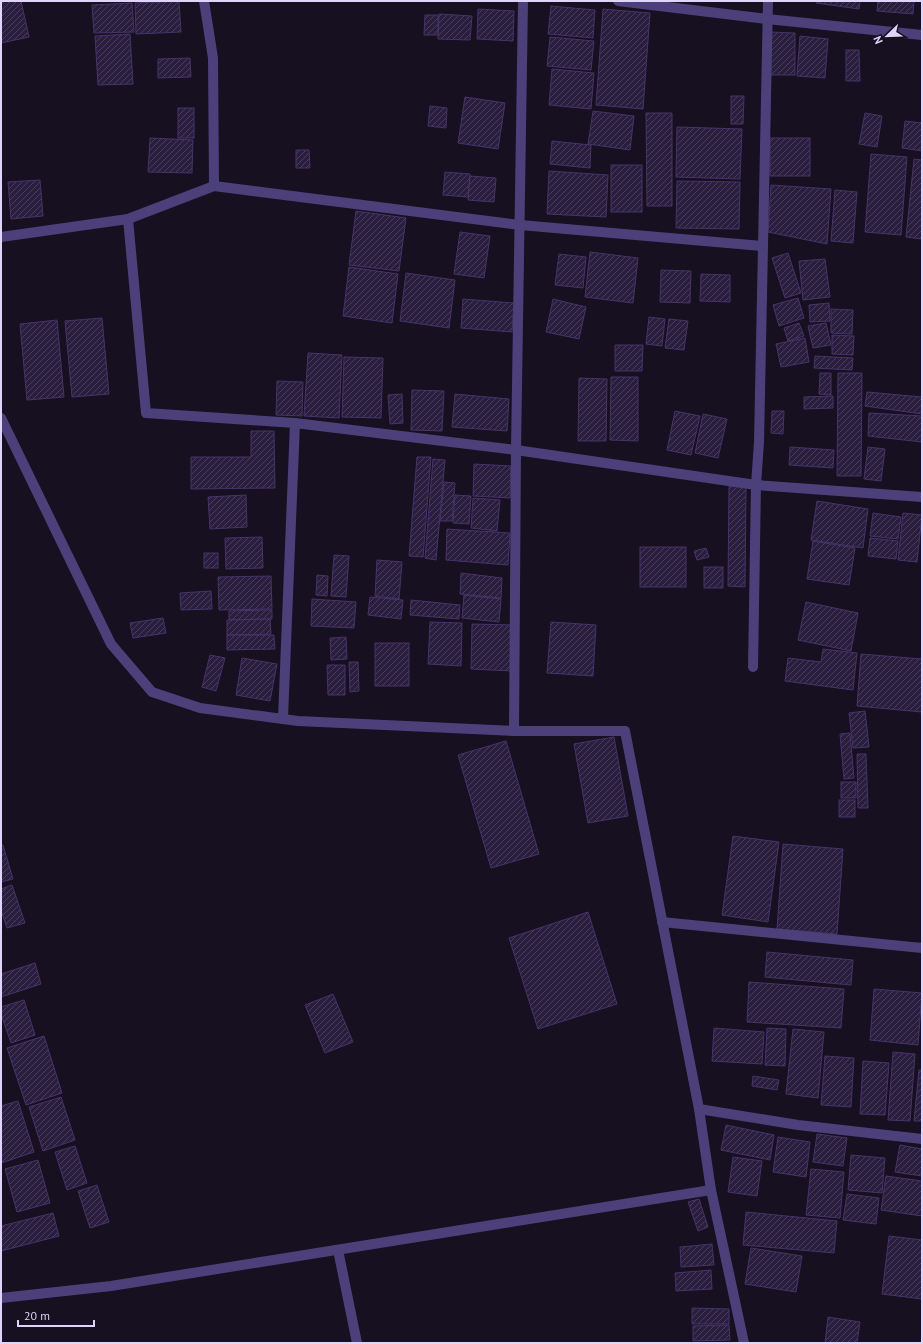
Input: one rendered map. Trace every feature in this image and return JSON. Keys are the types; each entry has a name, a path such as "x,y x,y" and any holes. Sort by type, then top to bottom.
{"street":[{"path":"204,1 214,58 214,186"},
{"path":"514,731 516,450 524,1"},
{"path":"618,1 767,19 922,35"},
{"path":"753,667 768,1"},
{"path":"1,236 128,219 214,186 520,225 762,246"},
{"path":"128,219 146,413 295,423 516,450 756,485 922,497"},
{"path":"1,418 111,644 152,692 200,708 311,722 514,731 625,731 699,1109 711,1190 744,1343"},
{"path":"283,718 295,423"},
{"path":"662,922 922,948"},
{"path":"699,1109 798,1125 922,1140"},
{"path":"1,1298 111,1286 711,1190"},
{"path":"338,1250 357,1343"}],"building":[{"path":"1,1 21,1 29,37 1,43"},
{"path":"179,1 181,32 136,34 135,3"},
{"path":"817,1 860,1 859,9 816,3"},
{"path":"878,1 914,1 913,14 877,11"},
{"path":"132,3 134,32 94,33 92,5"},
{"path":"551,6 595,10 593,38 548,34"},
{"path":"478,9 514,11 513,41 477,39"},
{"path":"603,9 650,13 643,109 596,105"},
{"path":"439,14 472,16 470,40 438,39"},
{"path":"425,15 438,15 438,35 424,35"},
{"path":"770,32 795,33 795,75 770,75"},
{"path":"130,34 133,84 98,85 95,36"},
{"path":"800,36 828,39 825,78 797,76"},
{"path":"550,37 594,41 591,70 547,66"},
{"path":"846,50 859,50 860,81 846,81"},
{"path":"190,58 191,77 158,78 158,59"},
{"path":"552,69 594,73 591,109 549,105"},
{"path":"731,96 744,96 743,124 731,124"},
{"path":"465,97 505,103 498,149 458,143"},
{"path":"430,106 447,108 446,128 428,126"},
{"path":"178,108 194,108 194,138 178,138"},
{"path":"593,111 634,116 630,150 588,144"},
{"path":"646,113 672,113 672,206 647,206"},
{"path":"865,113 882,116 877,147 859,144"},
{"path":"905,121 922,123 922,151 902,148"},
{"path":"677,127 742,129 740,179 676,177"},
{"path":"150,138 193,140 192,173 148,172"},
{"path":"770,138 810,138 810,176 770,176"},
{"path":"552,141 591,145 590,168 550,164"},
{"path":"296,150 309,150 310,168 296,168"},
{"path":"871,154 907,157 901,235 865,232"},
{"path":"914,159 922,160 922,239 906,237"},
{"path":"611,165 642,165 642,212 611,212"},
{"path":"549,171 608,175 606,217 547,214"},
{"path":"445,172 470,174 468,197 443,195"},
{"path":"470,176 496,178 494,202 468,200"},
{"path":"40,180 43,216 11,219 8,182"},
{"path":"677,181 740,182 739,229 676,228"},
{"path":"771,185 831,189 827,244 768,232"},
{"path":"835,190 857,192 853,243 831,241"},
{"path":"356,211 406,218 399,271 349,265"},
{"path":"460,232 490,236 484,278 454,274"},
{"path":"590,252 638,258 633,303 585,297"},
{"path":"788,253 801,293 785,298 772,258"},
{"path":"559,254 586,257 583,288 555,285"},
{"path":"825,259 830,297 803,300 799,261"},
{"path":"349,267 398,274 392,323 343,316"},
{"path":"661,270 691,271 690,303 660,302"},
{"path":"406,273 455,280 449,328 400,321"},
{"path":"701,274 730,275 730,302 700,301"},
{"path":"798,298 804,318 779,326 773,305"},
{"path":"463,299 514,303 512,332 461,328"},
{"path":"553,299 586,307 579,339 546,332"},
{"path":"829,303 830,321 810,322 809,305"},
{"path":"831,309 853,310 852,334 831,333"},
{"path":"649,317 665,319 662,346 646,344"},
{"path":"102,318 109,394 72,397 65,321"},
{"path":"669,319 688,321 684,350 665,348"},
{"path":"57,320 64,397 27,400 20,324"},
{"path":"799,323 804,336 788,341 784,328"},
{"path":"826,323 831,345 813,348 808,326"},
{"path":"832,335 854,336 853,355 832,354"},
{"path":"805,338 809,362 781,367 776,344"},
{"path":"615,345 643,345 642,371 615,371"},
{"path":"308,353 342,355 339,418 304,416"},
{"path":"815,356 853,358 852,370 814,368"},
{"path":"344,357 383,358 381,418 342,417"},
{"path":"820,373 831,373 831,395 819,394"},
{"path":"838,373 862,373 861,476 837,476"},
{"path":"611,377 638,377 638,441 610,440"},
{"path":"579,378 607,379 606,441 578,441"},
{"path":"277,381 303,382 302,416 276,415"},
{"path":"412,390 444,391 442,431 411,430"},
{"path":"867,392 922,397 922,414 865,406"},
{"path":"402,394 403,423 390,424 388,395"},
{"path":"455,394 509,399 507,431 452,427"},
{"path":"833,396 833,408 804,409 804,397"},
{"path":"675,411 700,416 691,455 667,450"},
{"path":"772,411 784,411 783,434 771,433"},
{"path":"869,413 922,416 922,442 868,436"},
{"path":"703,414 727,419 718,458 695,453"},
{"path":"251,431 274,431 275,488 191,489 191,457 251,457"},
{"path":"790,447 834,450 833,468 789,465"},
{"path":"868,447 885,449 881,481 864,479"},
{"path":"417,457 431,457 423,557 409,556"},
{"path":"433,459 445,460 436,560 425,558"},
{"path":"474,464 511,466 510,498 473,496"},
{"path":"444,482 455,483 452,521 440,521"},
{"path":"729,486 746,487 745,587 728,586"},
{"path":"246,495 247,527 210,529 208,497"},
{"path":"455,495 471,496 469,524 453,523"},
{"path":"473,498 500,500 497,531 471,528"},
{"path":"817,501 868,509 863,548 811,540"},
{"path":"873,513 901,517 898,539 870,536"},
{"path":"903,513 922,515 917,562 898,560"},
{"path":"447,529 510,533 508,565 446,560"},
{"path":"262,537 263,568 226,569 225,538"},
{"path":"870,538 898,541 896,559 868,556"},
{"path":"813,541 855,548 849,585 807,579"},
{"path":"640,547 686,547 686,587 640,587"},
{"path":"706,548 709,557 697,560 694,551"},
{"path":"204,553 218,553 218,568 204,568"},
{"path":"334,555 349,556 346,597 331,596"},
{"path":"377,560 402,562 399,599 375,596"},
{"path":"704,567 723,567 723,588 704,588"},
{"path":"461,573 502,578 501,598 460,594"},
{"path":"317,575 328,576 327,596 316,595"},
{"path":"271,576 272,609 219,610 218,577"},
{"path":"211,591 212,609 181,610 180,593"},
{"path":"464,595 501,599 499,622 462,618"},
{"path":"370,597 403,600 401,619 368,615"},
{"path":"312,599 356,602 354,628 311,626"},
{"path":"411,600 460,605 459,619 410,615"},
{"path":"806,602 858,613 851,651 798,640"},
{"path":"272,610 272,619 229,620 229,611"},
{"path":"163,618 166,633 133,638 130,623"},
{"path":"270,619 271,634 227,635 227,620"},
{"path":"430,622 462,623 461,666 428,664"},
{"path":"551,622 596,625 593,676 547,673"},
{"path":"472,624 514,625 512,671 471,669"},
{"path":"227,635 274,635 275,649 227,650"},
{"path":"346,637 347,659 331,660 330,638"},
{"path":"375,643 409,643 409,686 375,686"},
{"path":"823,649 857,653 853,690 785,681 788,658 821,662"},
{"path":"861,654 922,659 922,712 857,706"},
{"path":"210,655 225,658 216,691 202,687"},
{"path":"242,658 277,664 270,701 236,695"},
{"path":"349,662 358,662 359,691 350,692"},
{"path":"327,665 345,665 345,695 328,695"},
{"path":"865,711 869,747 853,748 849,713"},
{"path":"850,733 854,778 844,779 840,734"},
{"path":"614,737 628,816 588,823 574,744"},
{"path":"506,741 539,854 491,868 458,755"},
{"path":"857,754 866,754 868,808 858,808"},
{"path":"841,782 856,782 856,798 841,798"},
{"path":"839,800 855,800 855,817 839,817"},
{"path":"733,836 779,842 768,922 722,915"},
{"path":"783,844 843,849 837,934 777,929"},
{"path":"3,845 13,879 1,882 1,846"},
{"path":"12,885 25,923 7,928 1,910 1,889"},
{"path":"588,912 617,1004 538,1029 509,938"},
{"path":"767,952 853,960 851,985 765,977"},
{"path":"35,963 41,984 1,997 1,974"},
{"path":"749,982 844,989 841,1028 747,1022"},
{"path":"874,989 922,993 918,1045 870,1040"},
{"path":"333,994 353,1042 325,1053 305,1005"},
{"path":"24,1000 35,1035 11,1043 1,1014 1,1007"},
{"path":"714,1028 764,1032 762,1064 712,1061"},
{"path":"767,1028 786,1029 785,1066 765,1065"},
{"path":"793,1029 824,1032 818,1098 786,1094"},
{"path":"44,1036 62,1093 26,1105 7,1048"},
{"path":"893,1052 915,1054 910,1121 888,1120"},
{"path":"825,1056 854,1058 851,1107 821,1105"},
{"path":"863,1061 889,1063 885,1115 860,1114"},
{"path":"919,1070 922,1070 922,1121 914,1121"},
{"path":"753,1076 779,1080 777,1090 752,1086"},
{"path":"61,1097 75,1140 43,1151 29,1107"},
{"path":"18,1101 34,1152 1,1163 1,1106"},
{"path":"726,1125 774,1135 770,1160 721,1150"},
{"path":"817,1134 847,1138 843,1166 813,1162"},
{"path":"778,1137 810,1142 806,1177 773,1172"},
{"path":"900,1145 922,1149 922,1176 895,1172"},
{"path":"75,1146 87,1183 67,1190 55,1152"},
{"path":"851,1155 885,1158 882,1193 848,1190"},
{"path":"733,1157 762,1161 757,1196 728,1192"},
{"path":"38,1160 50,1203 17,1212 5,1169"},
{"path":"811,1169 844,1172 840,1218 806,1215"},
{"path":"886,1176 922,1181 922,1216 881,1210"},
{"path":"97,1185 109,1222 90,1228 78,1191"},
{"path":"847,1194 879,1198 876,1224 843,1220"},
{"path":"699,1199 708,1227 698,1231 688,1202"},
{"path":"746,1212 837,1221 834,1253 743,1245"},
{"path":"53,1213 59,1236 1,1251 1,1226"},
{"path":"889,1236 922,1240 922,1299 882,1294"},
{"path":"712,1244 714,1265 681,1267 680,1247"},
{"path":"751,1248 802,1256 796,1292 745,1284"},
{"path":"711,1270 712,1289 676,1291 675,1273"},
{"path":"692,1308 729,1309 729,1324 692,1324"},
{"path":"828,1317 860,1322 857,1343 825,1343"},
{"path":"729,1325 730,1340 693,1341 693,1326"}]}
